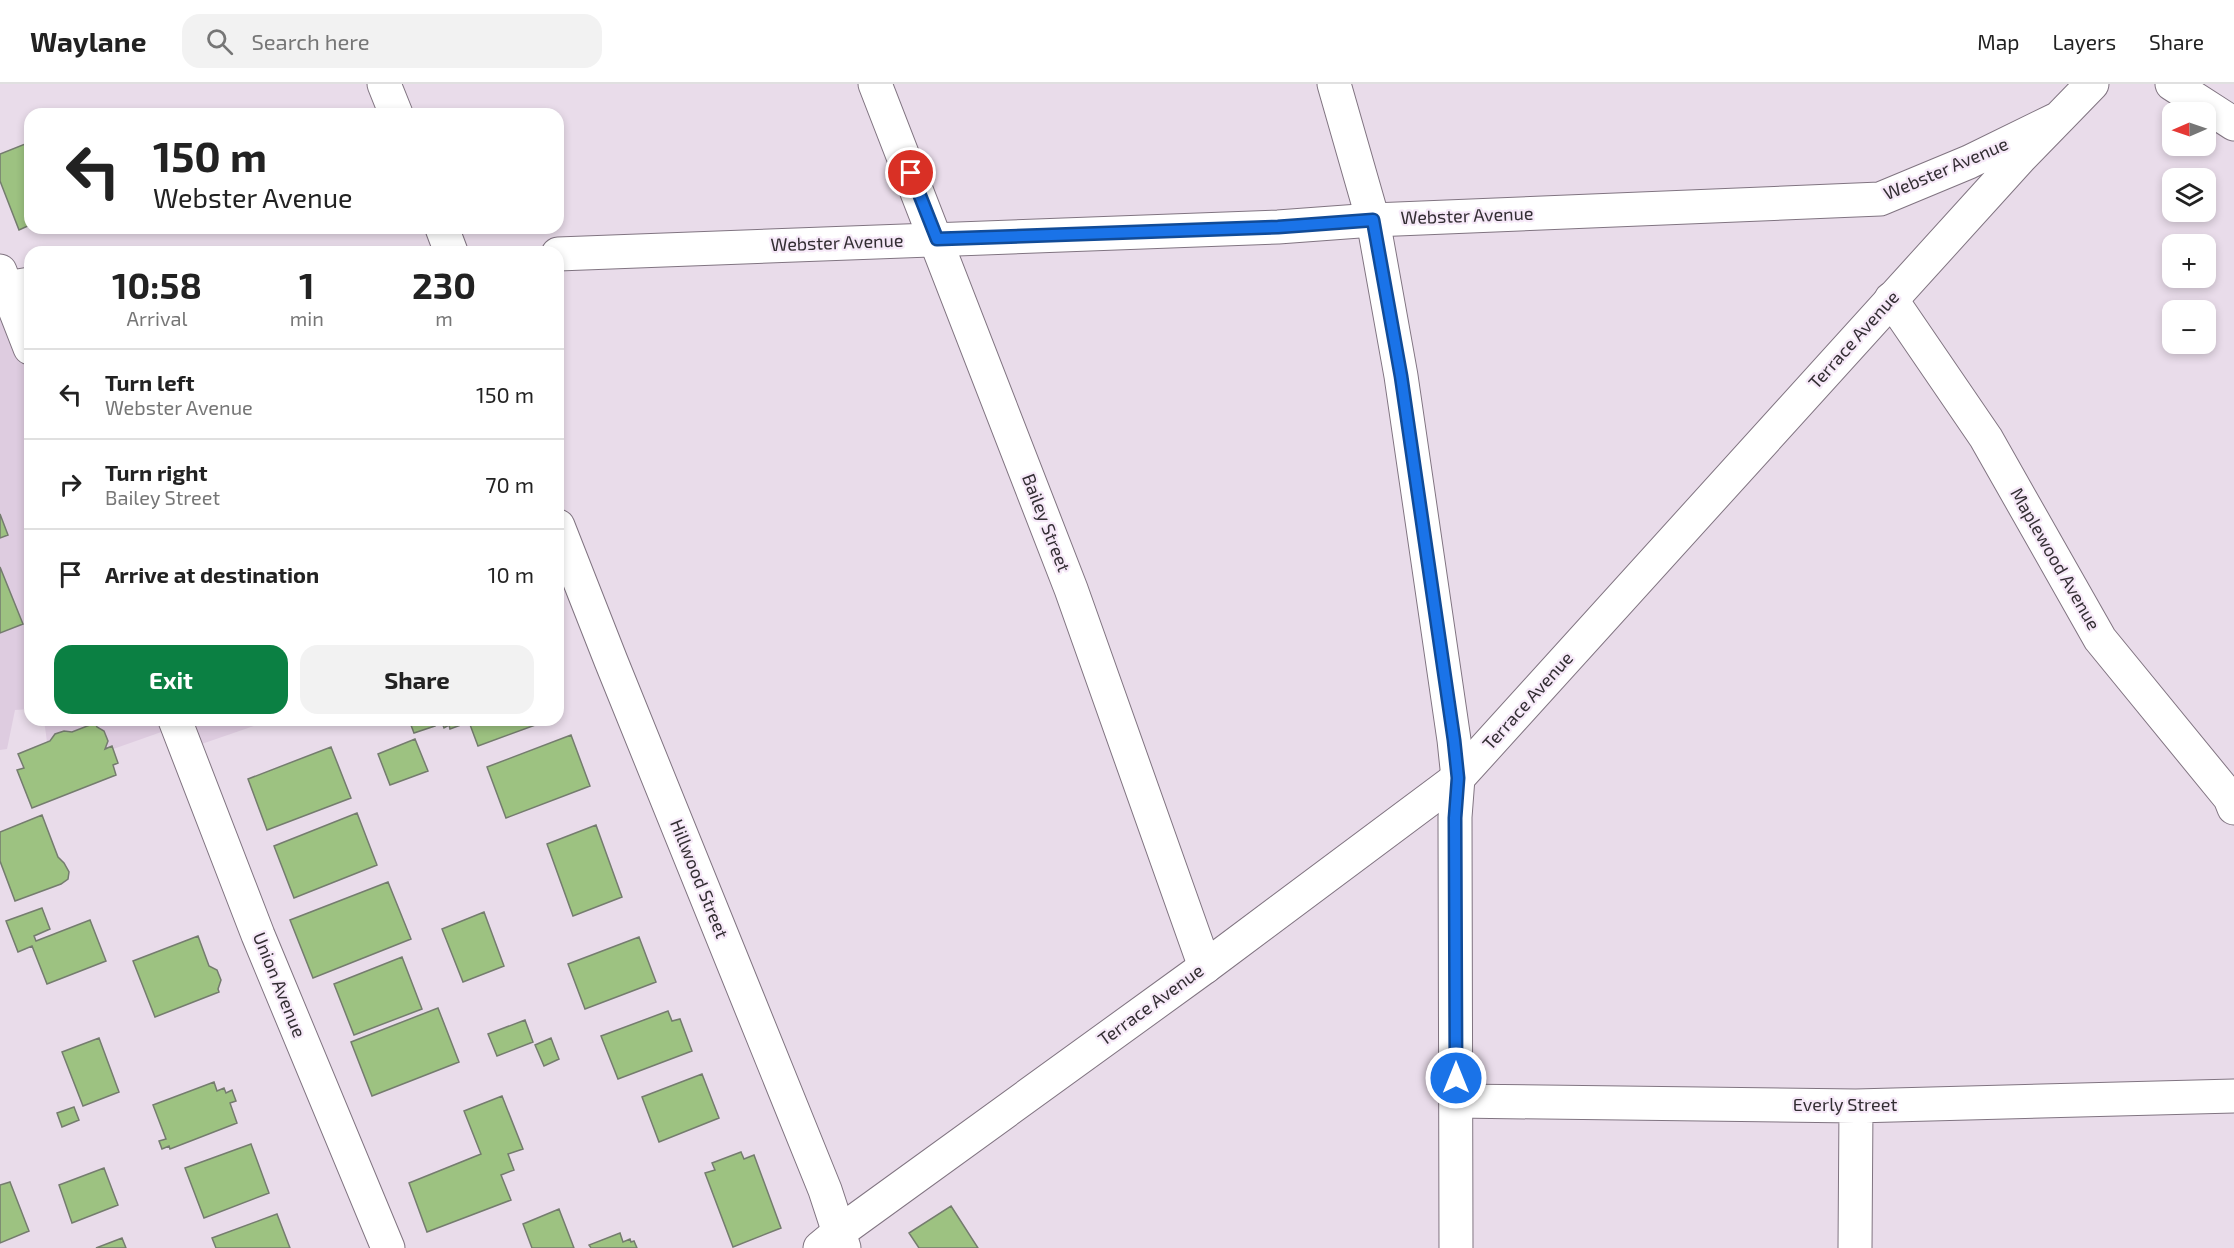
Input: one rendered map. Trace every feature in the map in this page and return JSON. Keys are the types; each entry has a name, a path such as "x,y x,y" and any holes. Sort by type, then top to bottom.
{"street":[{"path":"384,84 394,108"},
{"name":"Bailey Street","path":"875,84 1071,589 1205,967"},
{"path":"1334,84 1373,220 1401,376 1453,729 1458,778 1455,818 1456,1248"},
{"name":"Webster Avenue","path":"564,254 1278,227 1373,220 1881,199 1969,162 2059,118 2092,84"},
{"path":"2172,84 2234,124"},
{"name":"Terrace Avenue","path":"834,1243 1458,778 1891,299 2059,118"},
{"path":"9,283 24,329"},
{"name":"Maplewood Avenue","path":"1891,299 1986,438 2100,639 2230,798 2234,808"},
{"name":"Hillwood Street","path":"564,541 825,1190 834,1243"},
{"name":"Union Avenue","path":"177,726 258,934 388,1248"},
{"name":"Everly Street","path":"1456,1101 1856,1106 2234,1096"},
{"path":"1855,1248 1856,1106"}],"shaded area":[{"path":"24,282 24,709 15,710 7,749 0,750 0,286"},
{"path":"45,726 254,726 190,748 167,730 51,771"}],"building":[{"path":"24,144 24,228 19,230 0,181 0,154"},
{"path":"0,514 8,535 0,538"},
{"path":"0,567 23,624 0,633"},
{"path":"87,726 96,726 104,731 108,741 105,749 112,746 118,763 113,765 116,775 32,808 17,770 24,768 18,754 50,741 55,734 64,731 72,732"},
{"path":"411,726 435,726 414,733"},
{"path":"470,726 533,726 478,746"},
{"path":"571,735 590,786 506,818 487,767"},
{"path":"415,739 428,771 390,785 378,754"},
{"path":"331,747 351,798 267,830 248,779"},
{"path":"357,813 377,865 294,898 274,846"},
{"path":"42,815 58,857 69,872 68,879 61,884 15,901 0,861 0,832"},
{"path":"596,825 622,897 573,916 547,844"},
{"path":"388,882 411,939 313,978 290,920"},
{"path":"42,908 50,929 34,936 36,941 90,920 106,961 47,984 32,946 18,952 6,921"},
{"path":"484,912 504,966 463,982 442,929"},
{"path":"198,936 209,966 217,970 221,980 219,992 155,1017 133,961"},
{"path":"639,937 656,982 585,1009 568,964"},
{"path":"402,957 422,1009 354,1035 334,984"},
{"path":"438,1008 459,1062 372,1096 351,1042"},
{"path":"668,1011 672,1021 680,1019 692,1051 618,1079 601,1036"},
{"path":"525,1020 533,1042 497,1056 488,1034"},
{"path":"99,1038 119,1092 83,1106 62,1052"},
{"path":"551,1038 559,1059 544,1066 535,1045"},
{"path":"702,1074 719,1118 659,1142 642,1097"},
{"path":"214,1082 217,1091 224,1088 226,1093 232,1090 236,1101 230,1103 237,1123 170,1149 169,1146 162,1149 159,1141 166,1139 153,1105"},
{"path":"502,1096 523,1149 508,1154 514,1170 501,1175 511,1200 427,1232 409,1183 481,1154 464,1111"},
{"path":"74,1107 79,1120 62,1127 57,1113"},
{"path":"251,1144 269,1193 204,1218 185,1168"},
{"path":"741,1152 744,1159 754,1155 781,1228 733,1247 705,1173 715,1170 712,1163"},
{"path":"104,1168 118,1205 72,1223 59,1185"},
{"path":"10,1182 29,1231 0,1243 0,1185"},
{"path":"951,1206 978,1248 919,1248 909,1233"},
{"path":"559,1209 574,1248 532,1248 523,1224"},
{"path":"277,1214 290,1248 216,1248 212,1238"},
{"path":"620,1233 623,1242 630,1239 631,1242 634,1241 637,1248 591,1248 589,1245"},
{"path":"122,1238 126,1248 96,1248"}],"route":[{"path":"911,173 937,239 1278,227 1373,220 1401,376 1458,778 1455,818 1456,1078"}]}
